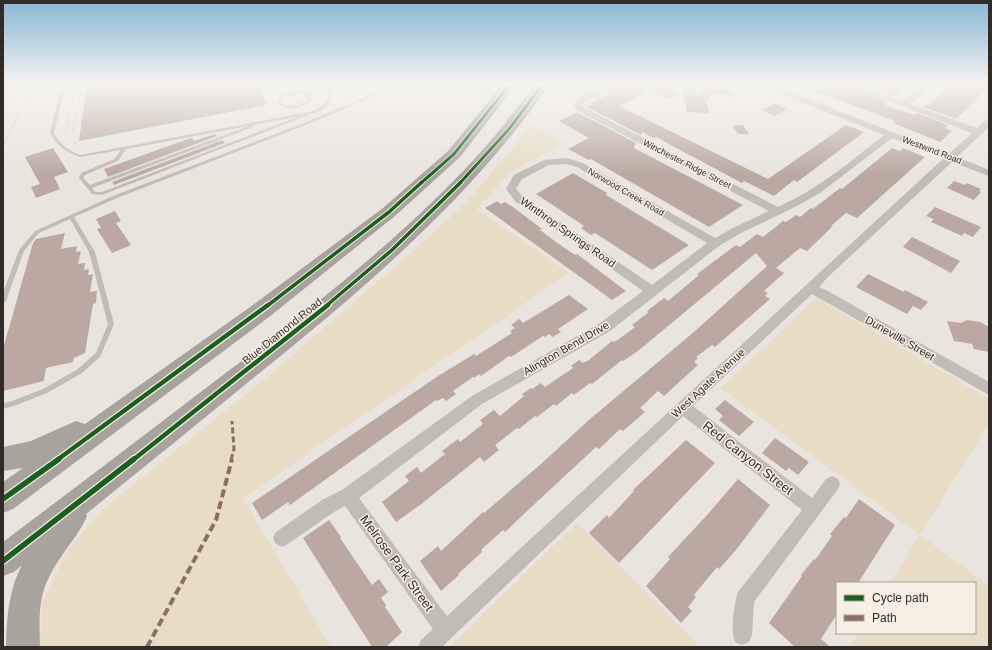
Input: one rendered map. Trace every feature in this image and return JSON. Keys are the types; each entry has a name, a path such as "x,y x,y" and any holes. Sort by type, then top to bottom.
{"highway":[{"path":"3,499 262,311 389,212 454,154 486,114"},
{"name":"Blue Diamond Road","path":"3,561 308,322 397,245 448,196 486,156 519,114"},
{"path":"3,459 19,458 54,444 182,368"},
{"path":"23,647 24,604 31,580 48,549 92,492"}],"street":[{"name":"Winchester Ridge Street","path":"591,114 777,210"},
{"name":"Westwind Road","path":"841,114 989,173"},
{"path":"931,114 978,132"},
{"name":"West Agate Avenue","path":"428,647 804,293 811,289 824,274 989,122"},
{"name":"Alington Bend Drive","path":"282,538 328,506 348,496 477,400 605,328 715,243 733,231 804,198 828,183 891,134"},
{"name":"Norwood Creek Road","path":"533,169 547,162 567,160 580,165 715,243"},
{"name":"Winthrop Springs Road","path":"533,169 518,177 511,188 519,199 652,291"},
{"name":"Duneville Street","path":"811,289 822,293 989,389"},
{"name":"Red Canyon Street","path":"683,407 813,509"},
{"path":"742,636 745,598 832,484"},
{"name":"Melrose Park Street","path":"348,496 446,630"}],"lane":[{"path":"56,114 52,133 53,137 72,154 80,156 302,114"},
{"path":"125,147 116,160 84,174 81,178 94,193 102,194 307,114"},
{"path":"3,301 22,250 37,232 71,216 327,114"},
{"path":"90,189 250,127 257,122"},
{"path":"3,406 45,391 80,371 98,355 110,324 92,252 71,216"}],"sand":[{"path":"532,125 564,143 510,172 477,209 569,273 243,498 331,647 40,647 42,602 67,551 102,510 266,378 437,230 472,196"},
{"path":"817,298 989,399 989,423 920,535 720,388"},
{"path":"577,523 700,647 449,647"},
{"path":"920,535 989,586 989,647 850,647 857,634 976,634 976,582 891,582"}],"building":[{"path":"83,114 218,114 79,141"},
{"path":"572,114 581,114 636,143 634,148 743,205 709,227 591,159 589,160 568,149 589,138 559,121"},
{"path":"601,114 636,114 768,179 846,125 864,132 797,182 794,180 774,196 744,181 742,183 656,137 654,138 642,132 641,135"},
{"path":"877,114 920,114 948,125 945,128 952,131 940,142 893,123 895,121"},
{"path":"944,114 961,114 956,119"},
{"path":"743,125 749,134 738,134 732,126"},
{"path":"215,134 217,136 108,177 104,169 188,139 192,138 194,141"},
{"path":"222,140 225,143 114,185 112,182"},
{"path":"53,148 68,172 54,177 60,189 36,198 31,187 40,184 25,157"},
{"path":"892,148 900,151 903,148 925,157 857,218 846,213 807,251 800,248 776,268 784,273 764,291 768,293 765,296 770,299 715,347 712,345 696,357 698,358 694,362 698,365 664,396 658,391 640,408 645,412 623,431 620,429 599,449 596,447 505,532 503,530 481,550 482,552 441,591 420,561 438,546 441,551 483,512 484,513 590,419 694,332 767,266 756,253 638,351 623,361 622,360 592,384 590,383 574,395 572,393 556,406 554,404 537,417 535,416 519,429 517,428 495,445 499,450 484,462 480,457 420,505 396,522 382,502 409,481 405,476 417,467 421,473 445,454 442,451 458,439 460,442 483,424 480,420 494,410 500,416 524,396 522,394 531,388 532,389 541,383 545,387 573,368 571,366 579,360 583,363 589,360 612,341 614,342 619,339 635,327 632,325 649,312 647,311 664,298 668,301 699,275 697,274 736,245 740,247 757,234 763,237 783,221 786,222 796,215 800,217 811,208 813,209 840,188 842,189"},
{"path":"573,173 607,193 606,195 689,245 652,270 595,233 591,235 581,228 584,226 536,194"},
{"path":"954,181 965,185 967,183 981,189 979,191 981,192 974,200 947,188"},
{"path":"497,201 501,204 505,202 513,207 542,229 540,230 556,242 575,255 577,254 626,291 612,300 485,208"},
{"path":"935,207 981,227 973,237 964,233 962,236 931,222 934,219 926,216"},
{"path":"115,211 121,221 116,223 131,245 112,253 97,229 101,228 96,219"},
{"path":"65,233 61,249 77,246 76,252 81,251 78,264 85,263 84,270 89,269 88,275 93,274 90,292 97,291 96,303 93,304 85,353 74,358 73,362 46,368 44,381 3,391 3,349 33,243 36,239"},
{"path":"912,237 960,261 951,273 903,247"},
{"path":"868,274 928,302 921,310 913,306 907,314 856,287"},
{"path":"569,295 588,309 558,329 561,332 553,337 549,334 545,337 543,336 511,357 509,356 481,376 479,374 474,378 473,377 453,391 456,394 446,401 443,398 437,401 436,400 290,505 288,502 262,520 252,503 438,376 474,354 476,356 512,333 510,331 515,328 511,325 519,319 523,323"},
{"path":"967,320 980,322 989,327 989,352 974,349 972,344 954,341 947,321 961,323"},
{"path":"725,400 754,422 739,436 719,420 723,416 715,409"},
{"path":"775,438 809,462 798,475 789,468 786,471 762,453"},
{"path":"686,440 715,463 619,563 589,533 607,515 609,518 634,491 633,490"},
{"path":"738,479 770,505 736,550 719,569 717,567 694,595 696,597 688,607 692,611 681,623 646,586 670,559 668,557"},
{"path":"859,499 895,525 859,582 836,582 836,616 821,639 830,647 795,647 769,623 802,576 801,575 814,559 815,560 832,536 830,534 844,517 846,518"},
{"path":"329,520 372,585 379,579 388,592 381,598 386,605 385,607 402,632 386,647 372,647 303,538"}],"railway":[{"path":"3,145 19,114"},
{"path":"66,132 70,114"},
{"path":"73,132 76,114"}],"marked path":[{"path":"147,647 216,520 234,449 232,421"}],"cycle path":[{"path":"3,499 261,311 389,212 454,154 487,114"},
{"path":"3,561 306,323 392,250 433,212 472,171 520,114"}]}
